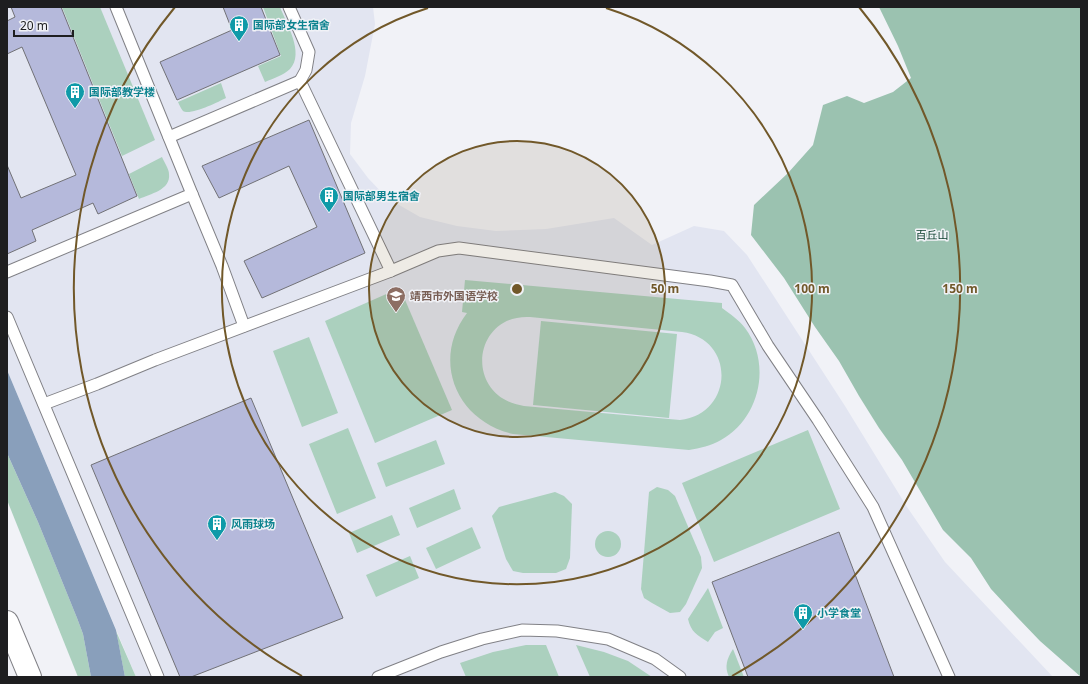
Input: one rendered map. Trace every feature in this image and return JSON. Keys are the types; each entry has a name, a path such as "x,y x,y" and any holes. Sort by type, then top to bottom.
{"main road":[{"path":"7,622 30,677"}],"lane":[{"path":"116,7 222,266 244,326"},
{"path":"169,137 300,81 306,70 309,52 289,7"},
{"path":"300,81 391,271"},
{"path":"7,272 192,194"},
{"path":"44,404 438,252 459,248 732,285 768,346 818,420 873,507 948,677"},
{"path":"7,317 158,677"},
{"path":"378,677 441,652 482,639 522,630 557,631 608,639 655,659 680,677"}],"shaded area":[{"name":"靖西市外国语学校","path":"7,7 373,7 375,24 365,76 351,123 350,154 368,178 387,198 420,217 457,226 496,231 546,229 614,218 652,245 694,226 724,231 747,255 845,406 907,507 945,562 1053,677 136,677 7,370"}],"green space":[{"path":"62,7 100,7 155,140 122,156"},
{"path":"263,7 280,7 293,38 296,55 294,62 288,71 265,82 258,66 281,56"},
{"name":"百丘山","path":"879,7 1081,7 1081,677 1040,641 1017,617 991,589 971,558 943,530 902,460 879,428 839,361 815,327 784,278 751,235 754,205 788,173 813,145 823,105 847,96 864,103 893,92 911,78 898,46"},
{"path":"221,83 226,98 192,112 182,110 178,102"},
{"path":"162,157 169,172 167,184 159,191 139,199 129,174"},
{"path":"465,280 722,303 722,308 743,325 753,342 758,358 760,373 758,389 753,404 745,418 734,430 721,440 701,448 689,450 513,434 493,427 477,416 464,402 455,386 451,369 451,350 456,331 467,313 462,312","holes":["530,317 682,332 700,338 712,348 719,361 722,376 719,391 711,405 698,415 680,420 524,406 504,399 491,388 484,373 482,357 487,341 496,328 511,320"]},
{"path":"400,288 452,410 375,443 325,321"},
{"path":"541,321 677,334 669,418 533,405"},
{"path":"309,337 338,413 302,427 273,351"},
{"path":"348,428 376,498 337,514 309,444"},
{"path":"808,430 840,509 714,562 682,483"},
{"path":"436,440 445,464 386,487 377,463"},
{"path":"7,453 38,522 83,634 91,677 78,677 7,500"},
{"path":"657,487 668,490 675,496 701,557 702,568 686,604 680,612 670,613 652,603 644,598 641,589 649,492"},
{"path":"454,489 461,509 417,528 409,508"},
{"path":"555,492 564,496 572,504 570,558 566,569 556,573 523,573 513,571 506,559 492,516 499,507"},
{"path":"392,515 400,535 357,553 349,533"},
{"path":"472,527 481,548 436,569 426,548"},
{"path":"608,531 617,535 621,544 617,553 608,557 599,553 595,544 599,535"},
{"path":"410,556 419,578 376,597 366,575"},
{"path":"708,588 723,628 715,632 708,642 695,633 688,619"},
{"path":"116,631 136,677 125,677"},
{"path":"526,645 546,645 559,677 466,677 460,663 493,652"},
{"path":"576,645 604,652 628,661 652,677 590,677"},
{"path":"733,649 744,677 729,677 727,663"}],"water":[{"path":"7,370 116,630 125,677 91,677 83,634 77,618 38,522 7,453"}],"building":[{"name":"国际部教学楼","path":"11,7 61,7 137,196 98,214 93,203 32,230 36,241 7,254 7,165 21,198 76,175 22,47 7,54 7,21 15,17"},
{"name":"国际部女生宿舍","path":"223,7 261,7 280,55 177,100 160,62 232,30"},
{"name":"国际部男生宿舍","path":"309,120 365,253 262,298 244,261 317,227 289,166 219,198 202,166"},
{"name":"风雨球场","path":"251,398 343,618 191,677 180,677 91,465"},
{"name":"小学食堂","path":"839,532 894,677 748,677 712,582"}],"place":[{"name":"国际部女生宿舍","path":"239,42"},
{"name":"国际部教学楼","path":"75,109"},
{"name":"国际部男生宿舍","path":"329,213"},
{"name":"靖西市外国语学校","path":"396,313"},
{"name":"风雨球场","path":"217,541"},
{"name":"小学食堂","path":"803,630"}]}
